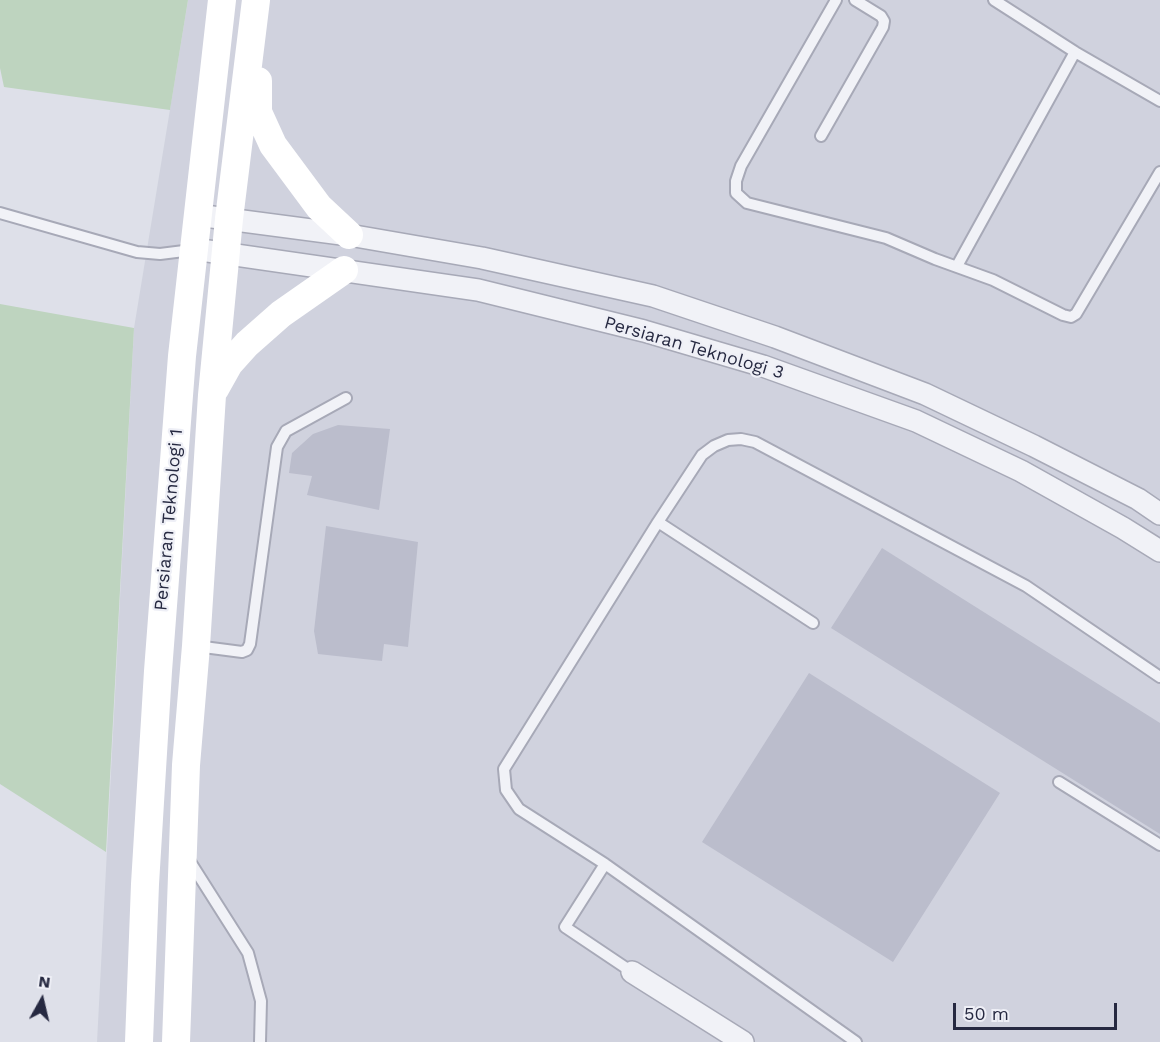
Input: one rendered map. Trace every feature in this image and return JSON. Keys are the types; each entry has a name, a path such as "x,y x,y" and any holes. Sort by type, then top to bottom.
{"street":[{"name":"Persiaran Teknologi 1","path":"139,1042 145,884 158,671 182,356 222,0"},
{"name":"Persiaran Teknologi 1","path":"176,1042 186,765 212,395 225,253 256,0"},
{"path":"256,0 258,112 273,145 319,207 348,236"},
{"name":"Persiaran Teknologi 3","path":"197,215 482,258 653,296 774,336 925,394 1034,446 1138,500 1160,514"},
{"name":"Persiaran Teknologi 3","path":"194,249 478,290 644,331 763,366 915,421 1021,471 1160,551"},
{"path":"212,395 229,364 247,344 281,314 344,270"},
{"path":"632,972 743,1042"}],"lane":[{"path":"836,0 741,166 736,181 736,193 747,203 886,238 993,280 1071,317 1076,314 1160,172"},
{"path":"821,136 883,27 884,21 881,16 855,0"},
{"path":"994,0 1009,4 1076,52 1160,101"},
{"path":"957,266 1076,52"},
{"path":"0,213 137,252 160,254 194,249"},
{"path":"196,646 242,652 247,650 250,644 277,447 286,431 346,398"},
{"path":"856,1042 605,864 519,809 506,790 504,769 702,455 728,440 741,439 755,442 1026,586 1160,677"},
{"path":"658,522 813,623"},
{"path":"1059,783 1160,844"},
{"path":"182,850 248,953 261,1001 260,1042"},
{"path":"605,864 565,927 632,972"}],"shaded area":[{"path":"188,0 1160,0 1160,1042 97,1042 134,328"}],"green space":[{"path":"0,0 188,0 170,110 4,87 0,68"},
{"path":"0,304 134,328 106,852 0,784"}],"building":[{"path":"338,425 390,429 379,510 307,495 312,476 289,473 292,453 313,434"},
{"path":"326,526 418,542 408,647 384,644 382,661 318,654 314,631"},
{"path":"882,548 1160,723 1160,834 831,628"},
{"path":"809,673 1000,793 893,962 702,842"}]}
